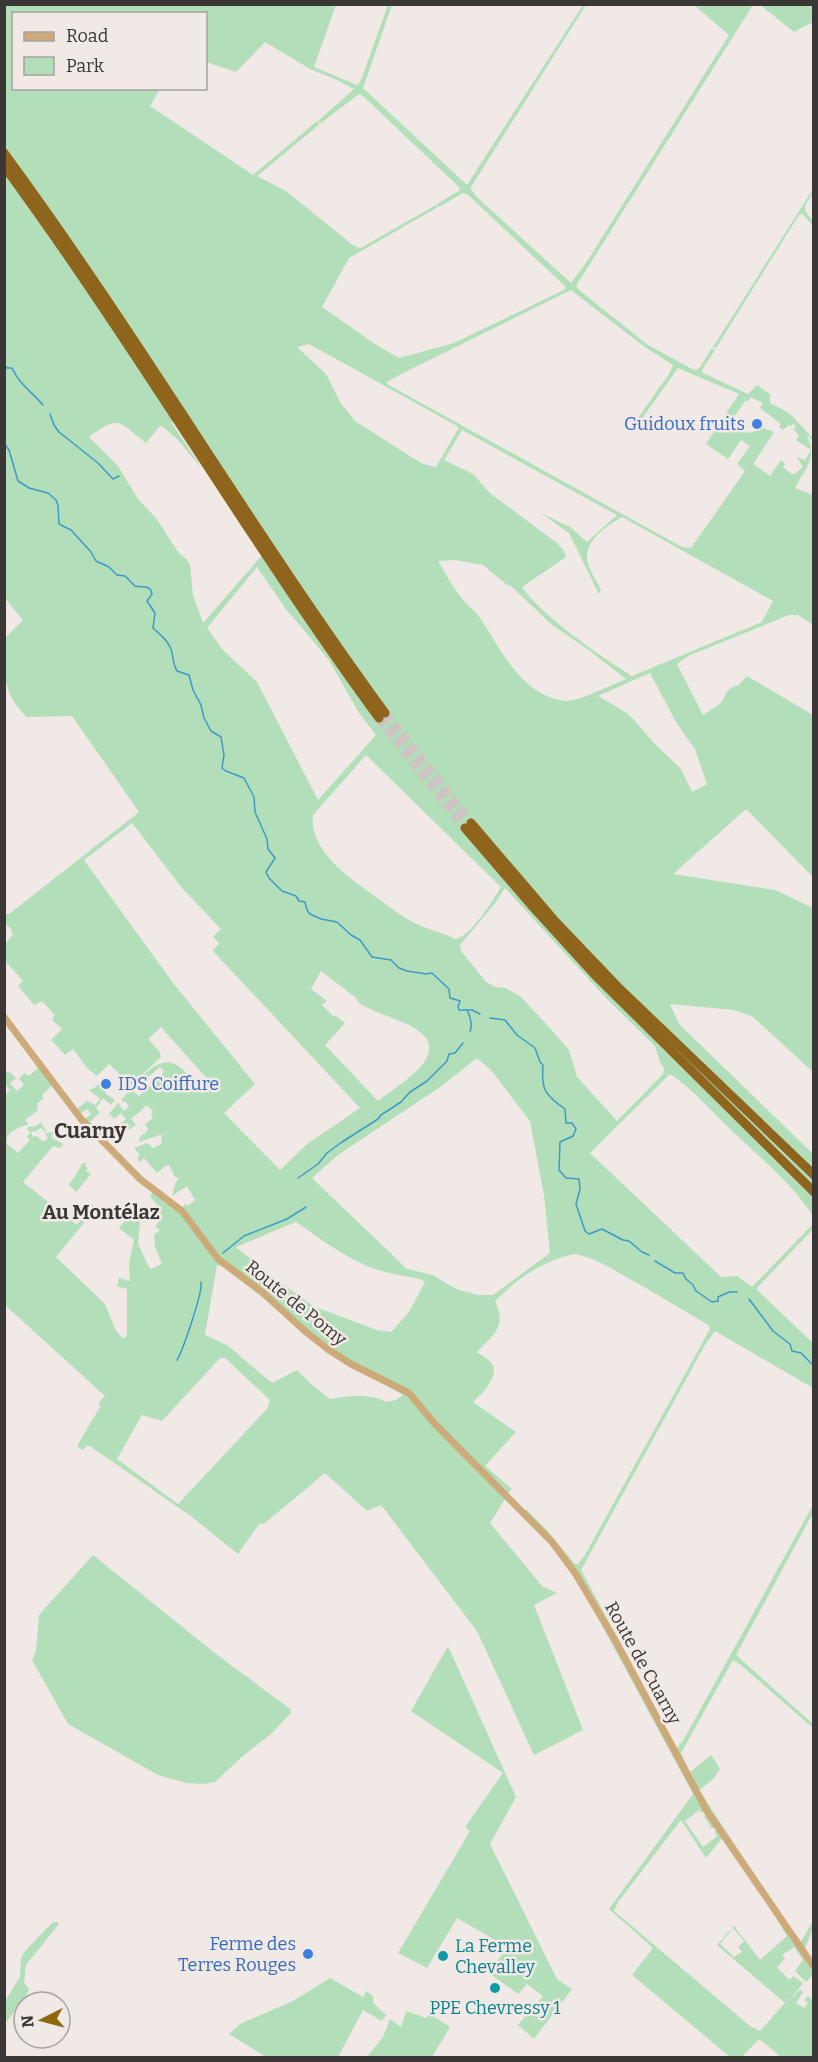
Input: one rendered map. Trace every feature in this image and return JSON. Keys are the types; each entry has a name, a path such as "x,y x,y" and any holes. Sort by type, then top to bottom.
{"highway":[{"path":"4,153 150,364 382,716 283,580 59,243 4,166"},
{"path":"813,1175 620,989 468,826 525,898 594,974 813,1192"}],"street":[{"name":"Route de Pomy","path":"4,1017 77,1114 140,1179 182,1211 223,1264 262,1292 329,1350 351,1364 403,1389 413,1398"},
{"name":"Route de Cuarny","path":"413,1398 434,1423 546,1536 575,1573 615,1640 698,1795 813,1967"}],"green space":[{"path":"5,5 336,5 314,67 357,85 361,80 388,5 392,5 363,88 467,185 583,5 586,5 471,187 478,198 571,283 588,260 729,35 694,5 753,5 576,286 648,345 692,369 696,370 700,367 712,348 715,350 702,370 703,373 748,394 757,385 770,394 770,403 789,413 813,438 813,441 806,433 811,449 811,450 811,456 810,462 795,488 813,495 813,625 798,615 789,615 688,656 677,664 703,715 721,703 728,690 738,686 747,676 813,715 813,877 746,809 673,874 775,890 813,908 813,1072 752,1016 734,1010 670,1004 679,1024 813,1154 813,1216 774,1170 694,1093 670,1074 590,1153 721,1277 737,1276 752,1287 813,1224 813,1229 756,1289 813,1343 813,1388 715,1331 705,1345 581,1570 677,1748 813,1505 813,1513 736,1655 813,1724 813,1728 733,1660 681,1753 690,1772 711,1755 720,1769 713,1779 699,1790 800,1943 813,1921 813,1929 804,1950 813,1963 813,1975 806,1982 795,1971 803,1960 794,1947 782,1955 785,1958 777,1968 790,1980 793,1976 803,1983 786,2005 800,1989 803,1992 796,2003 804,2008 808,2003 804,2000 808,1996 813,2000 813,2057 781,2057 758,2040 742,2057 730,2057 632,1975 653,1948 609,1909 693,1794 577,1579 550,1544 505,1499 490,1523 542,1586 557,1593 534,1605 583,1730 534,1755 477,1631 381,1505 367,1511 325,1473 265,1523 259,1524 238,1554 192,1517 90,1446 86,1446 83,1450 77,1446 100,1407 99,1403 105,1396 5,1305 4,1096 10,1090 7,1087 10,1084 6,1087 5,1085 5,1071 16,1078 10,1083 17,1091 24,1085 19,1078 25,1073 29,1076 38,1068 34,1063 36,1061 53,1084 42,1095 44,1098 38,1103 37,1111 25,1120 29,1124 10,1133 7,1144 18,1153 30,1140 27,1137 30,1132 28,1127 36,1126 41,1122 46,1131 41,1128 33,1131 31,1132 33,1137 37,1136 45,1141 48,1138 45,1133 53,1132 52,1138 63,1144 61,1148 53,1146 23,1182 77,1225 92,1204 94,1206 83,1224 56,1257 105,1304 115,1329 122,1338 125,1338 127,1334 127,1289 117,1286 119,1278 130,1281 129,1263 134,1240 119,1228 128,1217 140,1221 138,1244 150,1269 162,1264 155,1247 154,1235 160,1230 155,1227 161,1219 158,1215 161,1210 150,1196 154,1190 180,1209 195,1200 187,1186 172,1196 179,1178 175,1177 169,1165 157,1173 144,1158 140,1162 137,1158 140,1155 134,1148 147,1143 153,1148 162,1144 161,1135 174,1130 139,1142 140,1137 148,1129 145,1124 153,1118 151,1114 153,1111 147,1105 131,1119 136,1125 128,1130 125,1128 122,1130 119,1125 126,1119 121,1113 114,1119 110,1114 105,1119 118,1103 124,1111 129,1107 125,1101 121,1100 131,1089 139,1096 142,1093 136,1086 147,1089 163,1073 160,1067 141,1083 138,1080 164,1062 178,1066 200,1089 209,1081 161,1027 148,1039 159,1051 161,1057 131,1085 109,1064 97,1076 88,1069 73,1049 65,1055 51,1040 62,1029 52,1020 55,1015 42,1001 34,1005 18,986 23,981 5,961 5,945 13,934 5,923 4,914 9,914 139,812 72,716 27,717 18,708 8,690 6,680 5,638 23,620 4,597","holes":["12,12 207,12 207,62 236,72 265,42 310,69 354,89 318,121 321,123 359,94 362,95 459,187 460,190 437,204 439,207 463,193 467,194 566,287 454,343 399,358 322,307 349,258 438,207 436,205 360,248 354,246 286,191 257,176 320,124 317,121 253,175 150,106 159,90 12,90","571,290 642,345 673,365 638,418 641,420 678,368 739,394 706,444 728,459 741,440 750,446 737,464 745,471 691,548 682,547 387,382","309,344 457,426 458,429 436,467 423,464 355,421 340,402 326,374 297,347","750,397 763,403 760,408 781,424 779,427 783,430 789,425 796,426 794,429 799,436 796,440 811,450 805,460 797,457 803,467 795,474 783,467 785,464 781,460 770,476 753,464 774,432 761,427 748,433 738,430 739,427 731,421 746,400 749,402","174,420 264,553 203,623 193,595 190,565 187,560 178,552 156,518 138,499 118,466 89,437 113,423 124,426 146,443 162,426 178,440 203,470 171,422","462,430 617,515 587,542 570,527 541,513 569,533 599,594 601,590 589,567 587,552 598,534 622,517 773,601 762,622 632,676 558,624 522,587 566,557 557,543 491,494 473,474 444,460","455,560 483,565 511,586 551,624 626,679 571,701 551,698 537,691 514,670 478,616 460,597 439,561","257,567 285,608 329,660 359,713 376,735 318,800 257,682 223,650 207,628","650,673 676,722 695,749 707,784 692,792 681,769 627,713 598,696","366,755 501,887 474,926 467,933 455,939 411,921 358,884 335,865 318,841 313,829 313,815","132,823 182,888 221,929 213,937 219,943 213,951 360,1108 307,1144 280,1170 224,1113 255,1084 173,983 84,860","505,888 607,999 655,1046 664,1068 663,1074 617,1121 577,1077 569,1050 549,1027 520,996 486,982 461,951 460,945","321,971 355,997 360,1004 407,1024 422,1034 429,1044 428,1055 422,1065 378,1101 325,1045 345,1023 333,1016 322,1005 327,1001 311,989","477,1058 491,1070 530,1121 544,1195 550,1253 493,1295 478,1295 456,1289 433,1275 407,1269 312,1178 338,1155 440,1087","296,1222 356,1261 378,1270 425,1282 409,1312 391,1332 377,1330 315,1307 236,1247","575,1254 589,1258 608,1266 708,1325 710,1329 578,1564 575,1564 526,1509 524,1512 507,1495 512,1489 485,1466 516,1432 473,1402 488,1385 494,1374 491,1362 477,1352 497,1330 500,1317 495,1301 512,1285 541,1266","217,1265 222,1266 271,1304 320,1347 403,1395 396,1400 386,1402 366,1396 330,1399 297,1370 272,1383 227,1345 205,1335","220,1358 225,1358 270,1400 267,1409 178,1504 117,1459 142,1415 162,1421","706,1809 709,1812 704,1816 712,1829 718,1825 719,1829 714,1832 717,1835 715,1838 703,1847 685,1821 699,1810 702,1813","681,1820 706,1858 722,1838 760,1892 787,1936 760,1960 734,1926 717,1945 785,2003 760,2031 750,2026 614,1911 618,1902","733,1928 744,1941 738,1947 742,1952 734,1957 720,1944"]},
{"path":"760,5 813,5 813,22 794,32"},
{"path":"813,189 805,208 813,226 803,214 799,215 716,348 713,347"},
{"path":"100,1083 106,1094 115,1100 111,1105 103,1098 96,1108 100,1112 90,1122 96,1127 94,1129 85,1119 91,1114 87,1109 80,1114 77,1109 87,1101 95,1105 100,1099 89,1090"},
{"path":"83,1163 86,1163 85,1166 88,1168 86,1171 91,1174 76,1192 69,1185"},
{"path":"93,1555 216,1654 290,1709 291,1713 271,1734 215,1782 187,1783 158,1775 68,1724 32,1660 36,1651 39,1615"},
{"path":"448,1646 516,1797 490,1844 557,1979 572,1989 534,2039 518,2025 543,1996 527,1984 518,1994 489,1973 507,1947 457,1918 427,1968 398,1953 470,1831 465,1827 503,1773 411,1711"},
{"path":"52,1923 59,1924 26,1965 24,1983 29,1990 12,1990 12,2015 5,2024 5,2001 20,1977 21,1958"},
{"path":"330,1978 363,1997 366,1991 373,1996 373,2003 386,2015 382,2021 363,2010 338,2057 266,2057 229,2034 240,2024 293,2001"},
{"path":"406,2011 426,2018 429,2013 450,2027 432,2057 367,2057 383,2037 390,2019 401,2027"}],"waterway":[{"path":"4,364 7,368 12,368 22,383 43,405"},
{"path":"50,414 59,432 98,463 113,479 119,476"},
{"path":"4,443 9,450 18,481 29,488 48,493 56,500 59,524 71,530 96,561 109,567 117,575 125,576 135,586 148,588 151,591 152,594 147,601 155,613 153,628 168,644 177,671 189,675 204,718 211,731 221,737 224,755 222,768 244,778 254,797 255,812 267,839 268,849 275,858 266,872 269,878 282,891 305,902 310,914 337,922 360,940 372,957 391,960 399,968 407,971 432,973 449,989 450,998 460,1001 459,1010 472,1010 480,1014"},
{"path":"467,1010 471,1024 470,1031"},
{"path":"490,1018 505,1020 517,1035 535,1048 543,1065 546,1091 565,1109 566,1123 572,1123 576,1129 573,1136 560,1142 559,1170 566,1178 579,1179 580,1189 576,1204 585,1231 589,1234 602,1229 629,1241 649,1255"},
{"path":"298,1178 318,1164 327,1153 378,1119 427,1081 447,1061 449,1054 455,1053 463,1043"},
{"path":"223,1253 244,1236 287,1219 306,1207"},
{"path":"655,1261 675,1273 683,1273 696,1291 712,1302 718,1301 718,1297 729,1292 737,1292"},
{"path":"177,1360 188,1334 201,1282"},
{"path":"749,1299 773,1331 790,1344 792,1351 801,1353 814,1366"}],"tunnel":[{"path":"385,713 471,823"},
{"path":"379,718 465,828"}],"place":[{"name":"Guidoux fruits","path":"757,424"},
{"name":"IDS Coiffure","path":"106,1084"},
{"name":"Ferme des Terres Rouges","path":"308,1954"},
{"name":"La Ferme Chevalley","path":"443,1956"},
{"name":"PPE Chevressy 1","path":"495,1988"}],"district":[{"name":"Cuarny","path":"90,1131"},
{"name":"Au Montélaz","path":"101,1212"}]}
